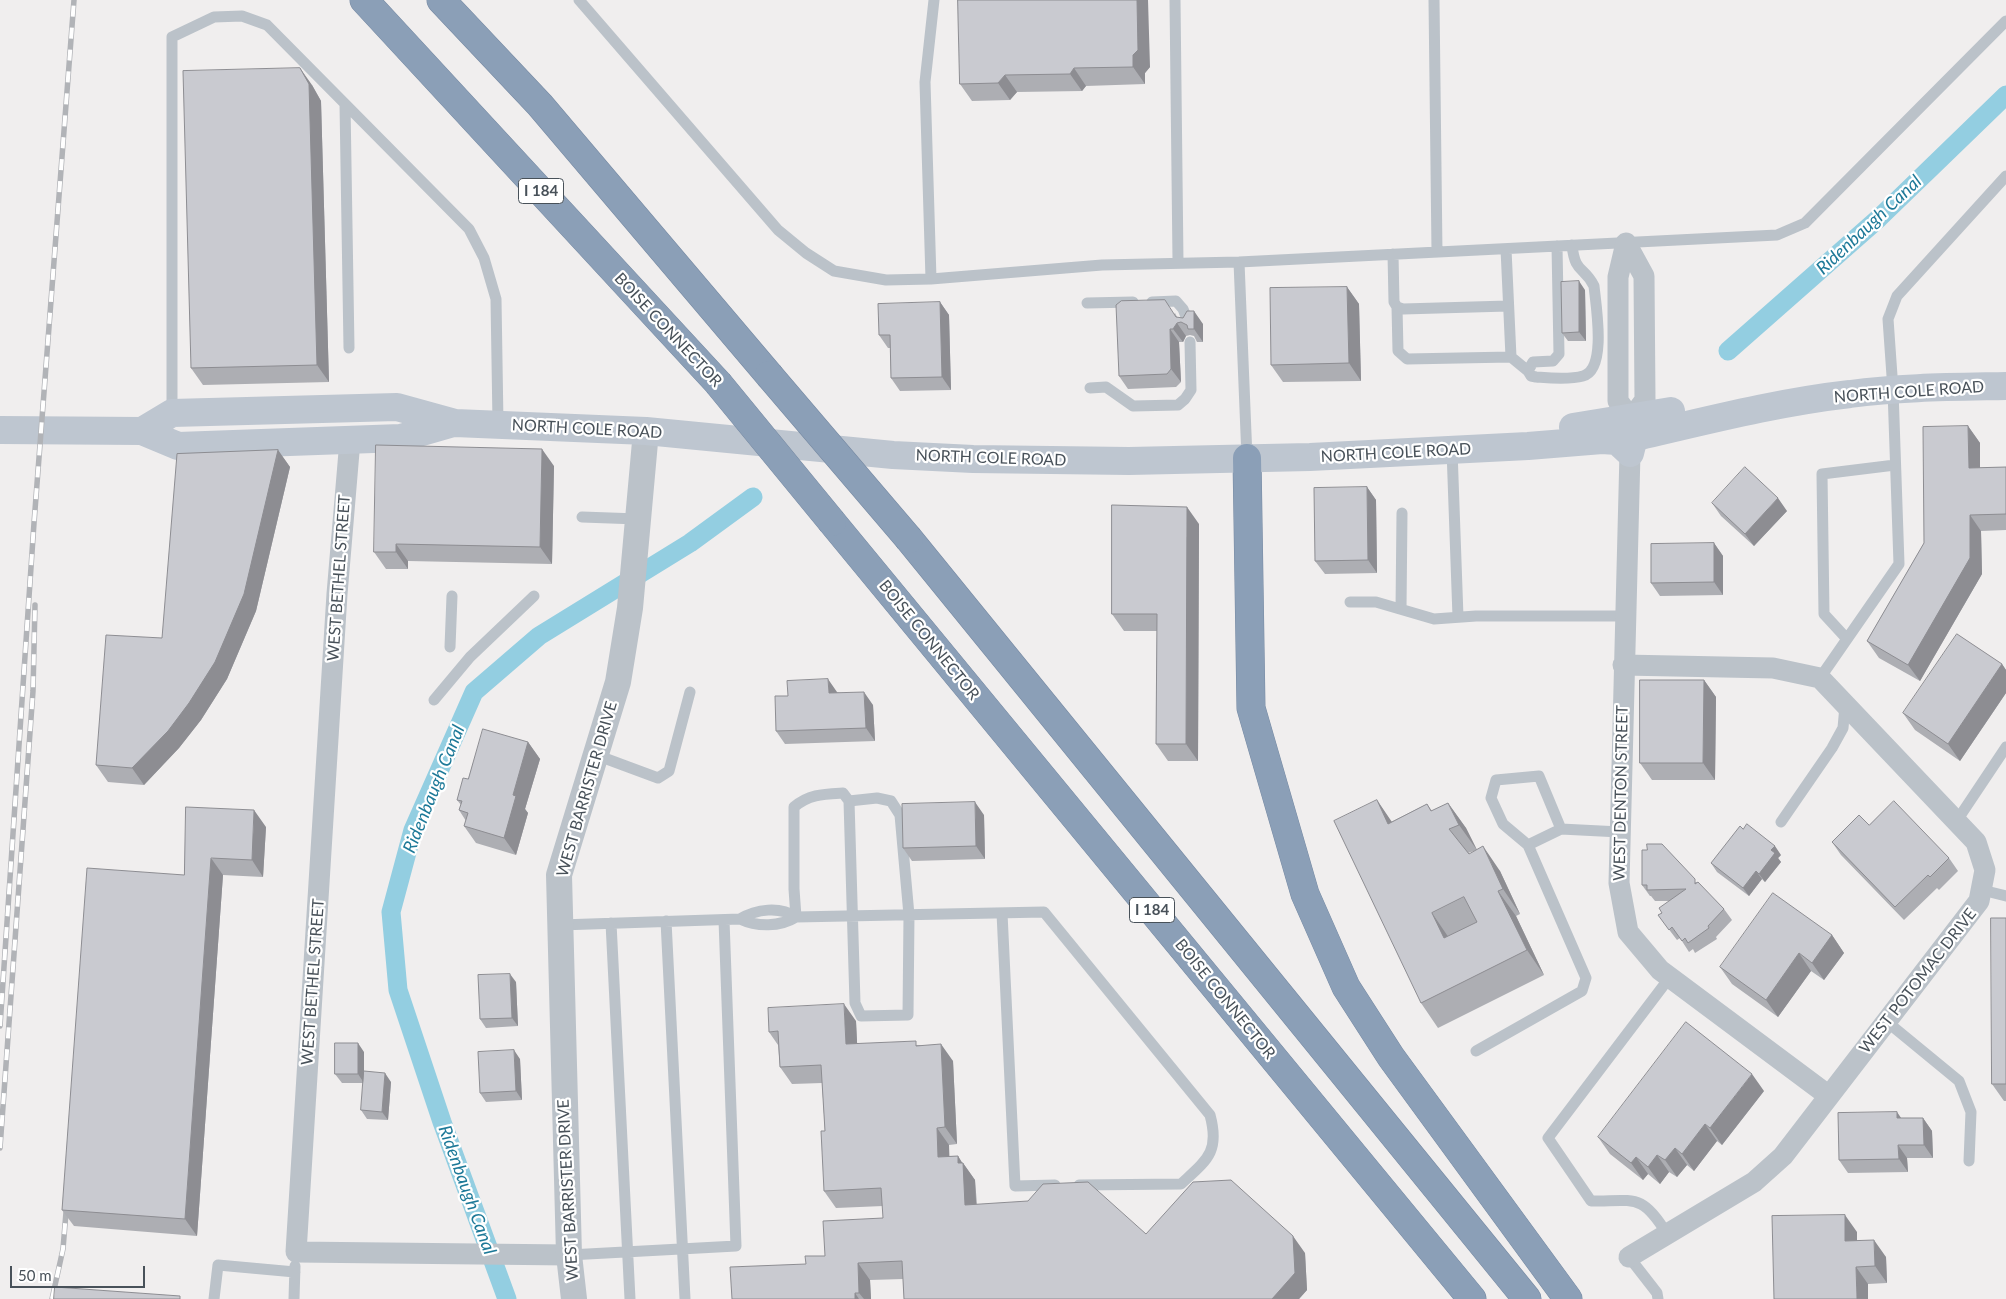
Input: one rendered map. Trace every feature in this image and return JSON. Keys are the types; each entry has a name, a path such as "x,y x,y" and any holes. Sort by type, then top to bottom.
{"highway":[{"name":"BOISE CONNECTOR","path":"364,0 718,384 1472,1299"},
{"name":"I 184","path":"441,0 540,105 909,539 1527,1299"},
{"path":"1247,458 1251,708 1305,894 1346,987 1391,1057 1568,1299"}],"main road":[{"name":"NORTH COLE ROAD","path":"1528,446 1550,430 1724,402 1753,411 1849,394 1893,390 2006,386"},
{"name":"NORTH COLE ROAD","path":"142,431 172,414 397,407 455,423 646,431 884,454 973,459 1129,461 1528,446 1552,458 1630,452 1731,429 1753,411"},
{"name":"NORTH COLE ROAD","path":"0,430 142,431 178,446 401,438 455,423"}],"street":[{"path":"1626,243 1644,276 1645,400 1631,418"},
{"name":"WEST BARRISTER DRIVE","path":"574,1299 568,1255 559,875 618,682 630,608 646,431"},
{"name":"WEST BETHEL STREET","path":"295,1262 337,603 350,440"},
{"name":"WEST DENTON STREET","path":"1630,452 1624,616 1619,883 1628,932 1660,970 1829,1096"},
{"path":"1623,665 1773,668 1820,678"},
{"name":"WEST POTOMAC DRIVE","path":"1629,1257 1754,1182 1783,1156 1979,901 1985,870 1976,842 1820,678"},
{"path":"295,1262 477,1253 568,1255"}],"lane":[{"path":"579,0 778,230 806,253 834,270 886,280 931,279 1102,265 1239,262 1777,235 1805,223 2006,21"},
{"path":"931,279 925,82 934,0"},
{"path":"1175,0 1178,262"},
{"path":"1434,0 1437,252"},
{"path":"172,414 172,37 214,17 242,16 267,25 469,229 484,258 496,299 498,424"},
{"path":"345,104 349,348"},
{"path":"1820,678 1899,564 1893,390 1888,319 1897,296 2006,176"},
{"path":"1393,254 1398,351 1406,360 1510,357 1528,371 1531,376 1545,378 1583,376 1594,369 1598,356 1594,286 1591,279 1577,267 1572,245"},
{"path":"1528,371 1533,362 1553,361 1559,354 1557,246"},
{"path":"1506,249 1510,357"},
{"path":"1239,262 1247,458"},
{"path":"1087,303 1176,301 1184,309 1189,324"},
{"path":"1397,307 1403,309 1508,306"},
{"path":"1090,388 1106,387 1133,406 1178,405 1185,400 1192,390 1190,342"},
{"path":"1452,450 1458,617"},
{"path":"1847,639 1824,614 1822,474 1895,465"},
{"path":"1401,610 1402,513"},
{"path":"582,517 638,519"},
{"path":"450,647 452,596"},
{"path":"434,700 470,657 534,596"},
{"path":"1350,602 1376,602 1434,619 1458,617 1624,616"},
{"path":"596,755 658,778 669,771 690,692"},
{"path":"1781,822 1832,748 1843,728 1845,706"},
{"path":"1956,822 2006,747"},
{"path":"1476,1051 1582,991 1586,978 1528,845 1503,824 1491,798 1496,780 1539,776 1561,829"},
{"path":"796,917 794,807 815,794 843,793 849,802 855,1003 861,1016 908,1015 909,915 900,815 891,801 877,798 849,802"},
{"path":"1528,845 1561,829 1620,832"},
{"path":"1982,890 2006,896"},
{"path":"559,925 740,919 752,924 786,923 796,917 1044,912 1210,1115 1214,1128 1208,1159 1181,1184 1015,1186 1002,913"},
{"path":"568,1255 736,1246 724,920"},
{"path":"666,921 685,1299"},
{"path":"611,923 630,1299"},
{"path":"1667,1234 1654,1212 1640,1201 1591,1201 1548,1138 1670,977"},
{"path":"1886,1022 1959,1081 1971,1112 1969,1161"},
{"path":"1629,1257 1657,1293 1658,1299"},
{"path":"214,1299 218,1266 295,1262 294,1299"}],"building":[{"path":"958,0 1137,0 1138,50 1133,55 1133,67 1074,68 1070,74 1005,75 998,83 960,84"},
{"path":"300,68 309,84 317,365 191,368 183,71"},
{"path":"1579,281 1579,332 1562,333 1561,282"},
{"path":"1347,287 1349,363 1271,365 1270,288"},
{"path":"1165,300 1176,317 1183,318 1187,311 1194,311 1194,329 1188,329 1187,325 1181,322 1177,323 1173,329 1170,329 1171,369 1167,374 1119,376 1116,305 1121,301"},
{"path":"940,302 942,377 891,378 890,335 879,335 878,304"},
{"path":"1968,426 1969,468 2006,467 2006,514 1970,515 1970,558 1908,665 1867,641 1924,543 1923,427"},
{"path":"376,445 542,449 540,547 396,544 396,552 374,552"},
{"path":"278,450 244,594 215,662 189,703 168,731 132,768 96,765 106,635 162,638 177,454"},
{"path":"1745,467 1778,498 1745,534 1712,503"},
{"path":"1367,487 1368,560 1315,561 1314,488"},
{"path":"1112,505 1187,507 1186,744 1156,744 1157,614 1112,614"},
{"path":"1714,543 1714,582 1651,583 1651,544"},
{"path":"1957,634 2002,664 1948,744 1903,713"},
{"path":"828,679 829,693 864,692 866,728 776,731 775,696 788,696 787,681"},
{"path":"1640,680 1704,680 1703,763 1640,763"},
{"path":"483,729 528,742 513,795 516,796 504,838 464,826 468,813 459,810 462,801 457,800 463,778 468,779"},
{"path":"1377,800 1388,824 1427,804 1431,811 1448,803 1459,825 1449,829 1469,854 1483,846 1503,889 1498,891 1527,950 1421,1003 1334,821","holes":["1464,897 1477,922 1444,938 1432,913"]},
{"path":"1894,801 1949,858 1930,877 1928,875 1895,907 1832,842 1859,815 1869,825"},
{"path":"975,802 976,846 903,848 902,804"},
{"path":"186,807 254,810 252,860 211,858 185,1219 62,1210 87,868 184,875"},
{"path":"1747,824 1775,846 1771,850 1775,853 1759,874 1756,871 1743,888 1711,863 1740,826 1743,829"},
{"path":"1647,844 1662,844 1695,879 1695,884 1698,882 1724,909 1708,926 1709,928 1688,943 1685,938 1682,941 1672,927 1669,930 1658,915 1662,913 1659,908 1686,889 1647,890 1647,885 1642,885 1642,850 1647,850"},
{"path":"1773,893 1832,935 1812,963 1799,953 1766,1000 1720,967"},
{"path":"1991,918 2006,918 2006,1084 1992,1084"},
{"path":"510,974 512,1018 480,1019 478,975"},
{"path":"844,1004 846,1044 916,1041 916,1046 941,1044 945,1127 937,1128 938,1157 958,1156 958,1163 963,1163 965,1205 1028,1201 1043,1184 1088,1182 1146,1234 1193,1182 1231,1180 1293,1236 1295,1273 1272,1299 904,1299 902,1261 858,1263 859,1293 855,1293 855,1299 732,1299 730,1267 806,1264 805,1256 825,1256 823,1221 883,1218 881,1188 824,1191 821,1131 825,1131 821,1065 780,1067 778,1031 769,1032 768,1008"},
{"path":"1686,1022 1752,1074 1710,1128 1705,1124 1682,1154 1675,1148 1665,1160 1657,1155 1648,1167 1636,1157 1631,1163 1598,1137"},
{"path":"335,1043 358,1043 358,1074 335,1074"},
{"path":"514,1050 516,1091 480,1093 478,1052"},
{"path":"364,1071 385,1073 382,1112 361,1110"},
{"path":"1897,1112 1897,1118 1923,1118 1924,1145 1898,1145 1899,1159 1839,1160 1838,1113"},
{"path":"1845,1215 1845,1241 1874,1240 1875,1266 1856,1267 1857,1299 1774,1299 1772,1216"},
{"path":"55,1287 180,1296 180,1299 54,1299"}],"waterway":[{"name":"Ridenbaugh Canal","path":"1728,351 1879,218 2006,95"},
{"name":"Ridenbaugh Canal","path":"507,1299 442,1122 398,990 391,912 413,830 474,692 539,636 690,543 753,497"}],"railway":[{"path":"0,1026 34,523 74,0"},
{"path":"0,1148 33,691 35,605"},
{"path":"52,1299 63,1249 67,1200"}]}
